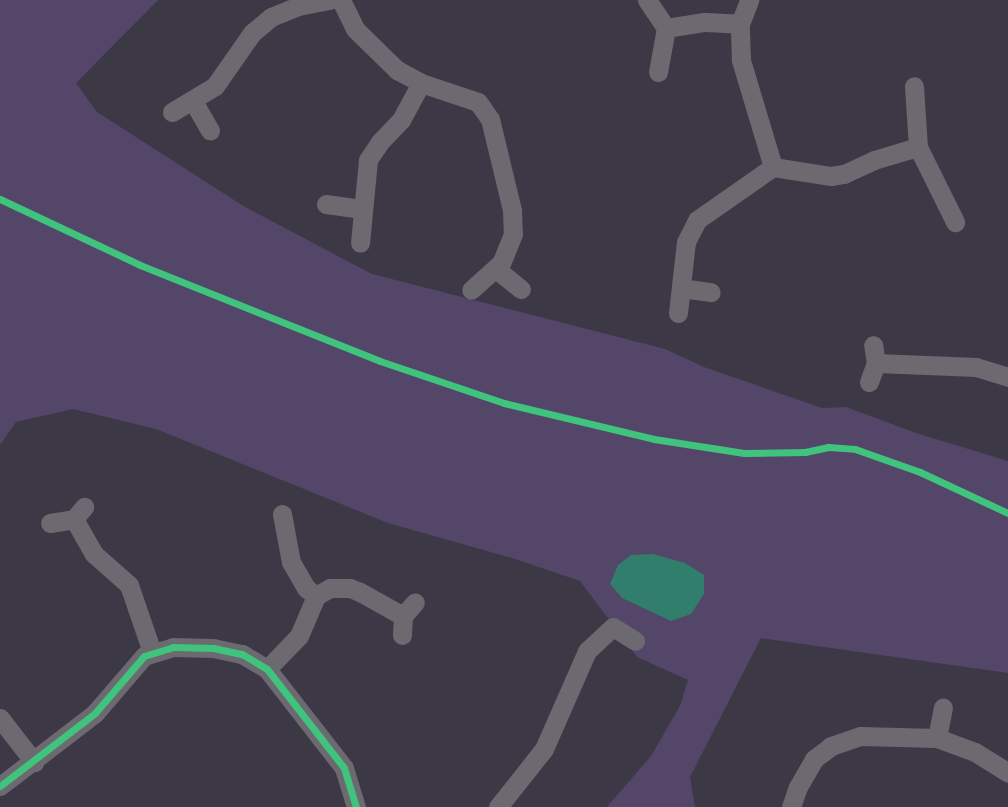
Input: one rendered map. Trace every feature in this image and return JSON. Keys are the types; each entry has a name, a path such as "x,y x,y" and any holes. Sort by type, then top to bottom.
{"street":[{"path":"172,112 193,102 222,78 262,24 298,6 330,0"},
{"path":"341,0 355,29 397,70 421,83 478,102 487,111 513,223 510,246 496,269 471,290"},
{"path":"647,0 666,28 658,72"},
{"path":"749,0 740,24 741,60 773,167"},
{"path":"666,28 705,22 740,24"},
{"path":"360,243 366,170 372,151 401,120 421,83"},
{"path":"914,86 918,146 955,222"},
{"path":"193,102 210,131"},
{"path":"678,313 686,242 697,220 773,167 819,175 844,174 874,160 918,146"},
{"path":"326,204 363,209"},
{"path":"496,269 521,289"},
{"path":"681,288 711,292"},
{"path":"869,382 875,354 976,367 1008,377"},
{"path":"50,523 79,513 94,554 129,585 152,652"},
{"path":"282,514 291,562 299,578 316,596"},
{"path":"267,669 299,636 316,596 330,588 350,588 407,617"},
{"path":"498,807 544,748 587,651 612,627 635,641"},
{"path":"0,786 95,713 138,662 152,652 173,647 221,649 242,654 267,669 344,768 356,807"},
{"path":"937,738 943,708"},
{"path":"0,718 34,761"},
{"path":"791,807 798,787 814,759 831,746 860,736 937,738 975,752 1008,773"}],"shaded area":[{"path":"0,0 158,0 76,83 97,112 245,207 372,274 665,349 704,367 822,408 846,407 916,433 1008,461 1008,673 761,638 690,777 695,807 607,807 651,756 680,706 688,680 637,657 580,581 512,558 388,523 156,429 73,409 16,422 0,445"},
{"path":"653,554 685,563 704,575 704,594 691,614 671,621 622,598 610,584 618,565 631,555"}],"cycle path":[{"path":"0,199 140,265 380,361 504,403 654,439 744,453 805,452 828,447 855,449 920,472 1008,513"},
{"path":"0,786 95,713 144,656 173,647 213,648 242,654 267,669 344,768 356,807"}]}
